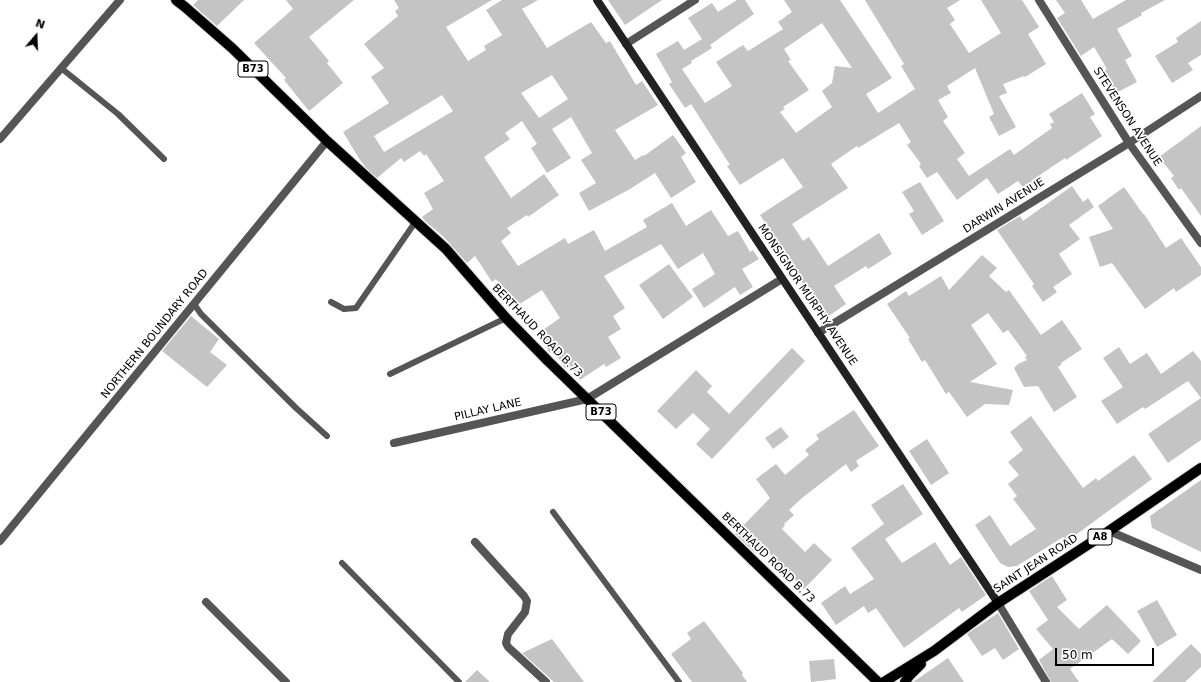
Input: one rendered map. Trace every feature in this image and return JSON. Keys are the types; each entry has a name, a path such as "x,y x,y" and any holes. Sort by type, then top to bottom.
{"main road":[{"name":"BERTHAUD ROAD B.73","path":"176,0 232,48 327,141 446,249 506,318 587,399 878,682"},
{"name":"SAINT JEAN ROAD","path":"884,682 934,651 998,603 1109,531 1201,468"},
{"path":"905,682 934,651"}],"street":[{"path":"0,138 120,0"},
{"name":"MONSIGNOR MURPHY AVENUE","path":"597,0 998,603"},
{"path":"626,44 695,0"},
{"name":"STEVENSON AVENUE","path":"1039,0 1129,142 1201,243"},
{"name":"DARWIN AVENUE","path":"818,333 1129,142 1201,96"},
{"name":"NORTHERN BOUNDARY ROAD","path":"0,541 327,141"},
{"name":"PILLAY LANE","path":"394,443 587,399 782,279"},
{"path":"1109,531 1201,570"},
{"path":"475,542 527,601 525,612 508,634 506,643 508,647 546,682"},
{"path":"206,602 286,682"},
{"path":"998,603 1046,682"}],"lane":[{"path":"61,68 118,114 164,159"},
{"path":"331,302 344,309 356,308 416,222"},
{"path":"194,304 201,314 326,436"},
{"path":"390,374 506,318"},
{"path":"553,512 679,682"},
{"path":"342,563 459,682"}],"building":[{"path":"198,0 244,0 217,26 193,5"},
{"path":"286,0 354,0 309,37 329,61 327,63 343,83 309,111 284,80 286,78 254,43 293,9"},
{"path":"394,0 492,0 446,27 468,61 486,50 484,46 502,35 486,10 502,0 538,0 522,9 547,48 591,22 606,43 610,41 636,85 642,81 658,105 615,130 635,160 643,155 644,156 673,135 686,153 681,157 696,182 671,198 655,173 630,189 589,211 579,193 596,183 581,160 592,153 571,117 552,129 571,158 547,173 531,148 537,144 522,121 505,133 510,139 484,157 511,198 544,174 559,195 528,217 527,215 507,228 511,233 501,241 518,266 565,238 568,244 594,230 605,251 647,227 643,220 672,203 686,226 711,210 728,236 738,231 750,252 753,250 759,259 742,269 753,287 740,295 735,287 704,308 692,289 715,274 703,253 678,269 661,244 604,276 625,308 613,316 621,329 608,337 621,358 606,367 604,364 580,380 569,365 565,368 553,350 550,353 537,334 560,318 542,290 515,307 496,279 492,282 475,256 467,263 443,236 422,217 433,209 424,193 444,181 426,154 424,156 420,151 404,162 401,158 377,178 360,160 343,132 389,103 371,77 384,68 364,44 398,16 395,11 399,8","holes":["552,75 568,99 539,118 521,93","442,95 453,111 384,152 374,136"]},
{"path":"608,0 662,0 625,25"},
{"path":"737,0 745,0 754,14 710,45 712,48 691,61 692,63 682,69 705,103 732,86 716,62 743,45 748,51 783,29 778,22 792,12 784,0 840,0 892,78 866,94 878,113 915,89 901,66 904,64 865,0 960,0 947,8 955,20 950,24 969,53 1001,33 981,0 1022,0 1039,27 1028,34 1046,64 1025,77 1024,76 1003,84 1007,93 999,96 1016,127 999,136 989,117 994,114 975,68 947,86 951,93 938,100 948,117 943,121 965,153 957,159 969,176 1010,149 1014,155 1052,128 1050,124 1054,122 1049,114 1082,93 1095,114 1090,117 1102,136 1066,160 1065,158 1031,181 1036,188 1028,194 1018,181 998,194 987,178 957,200 937,172 927,178 919,166 921,164 907,145 911,142 899,123 858,148 857,146 831,164 848,188 792,224 803,241 809,237 828,266 879,233 892,254 868,269 866,266 834,286 846,304 826,318 783,254 785,253 760,215 803,187 783,158 740,185 727,166 730,165 691,104 685,108 669,84 672,82 656,54 678,41 684,50 702,39 688,18 712,3 718,12","holes":["822,23 852,68 835,66 832,83 822,91 832,107 796,133 780,112 785,109 783,107 809,90 788,61 791,60 784,49"]},
{"path":"1056,0 1081,0 1093,19 1126,0 1165,0 1141,13 1142,15 1117,29 1132,56 1125,60 1137,82 1114,94 1101,72 1107,69 1094,47 1081,56 1057,18 1065,13"},
{"path":"1201,21 1201,55 1188,63 1193,70 1172,83 1155,56 1178,42 1176,38"},
{"path":"1201,126 1201,216 1181,188 1179,190 1171,178 1174,176 1159,157"},
{"path":"920,182 944,221 922,235 909,214 914,211 902,192"},
{"path":"1072,186 1083,202 1088,198 1094,207 1069,225 1080,239 1059,254 1072,274 1053,287 1057,292 1043,302 1032,286 1034,284 997,230 1020,216 1023,221"},
{"path":"1124,187 1166,248 1181,238 1201,267 1201,275 1176,292 1174,288 1145,309 1112,263 1100,267 1089,237 1113,229 1098,206"},
{"path":"982,255 997,268 989,276 1006,292 1009,290 1041,335 1062,320 1082,349 1061,363 1062,364 1058,367 1077,397 1054,412 1038,386 1024,387 1014,368 1018,364 1027,360 1025,357 1027,356 1008,330 1003,333 988,313 971,325 997,364 970,382 1013,390 1009,405 985,404 967,417 949,392 946,394 925,360 922,362 908,339 910,338 887,304 906,291 909,296 941,276 949,290"},
{"path":"669,264 693,297 663,319 639,285"},
{"path":"191,316 219,339 210,352 227,365 207,387 162,351"},
{"path":"1119,347 1130,364 1147,353 1161,374 1193,351 1201,361 1201,398 1188,381 1145,409 1143,407 1117,424 1101,401 1123,387 1103,358"},
{"path":"792,348 805,361 712,459 696,444 710,429 693,413 676,429 657,411 696,370 712,386 707,392 729,414"},
{"path":"1201,398 1201,440 1168,463 1148,434"},
{"path":"854,410 879,446 856,461 859,466 851,472 846,464 802,498 789,510 794,515 784,524 785,525 782,529 805,552 814,543 832,560 804,589 762,546 755,553 735,534 770,498 756,479 776,464 785,475 809,455 805,450 819,439 816,435"},
{"path":"1031,416 1083,488 1096,478 1098,481 1134,455 1152,479 1066,542 1063,537 1017,566 1008,567 1000,563 975,525 990,515 1010,546 1036,529 1013,499 1017,496 1008,484 1019,475 1008,462 1023,450 1010,432"},
{"path":"781,427 789,437 773,449 765,438"},
{"path":"927,439 949,473 931,485 909,451"},
{"path":"1201,480 1201,552 1152,528 1150,516"},
{"path":"903,484 923,514 885,539 902,563 935,542 950,565 961,557 986,595 962,612 959,608 904,648 876,608 868,613 864,606 836,625 821,603 845,586 850,594 874,579 851,548 884,524 871,505"},
{"path":"1052,576 1067,600 1057,607 1079,629 1107,605 1141,641 1128,654 1112,639 1070,669 1079,682 1051,682 1039,660 1053,649 1036,629 1048,620 1029,591"},
{"path":"1157,600 1177,635 1157,647 1137,611"},
{"path":"998,613 1019,649 1003,660 995,648 982,656 967,634"},
{"path":"704,621 743,673 742,675 747,682 692,682 671,654 691,639 687,633"},
{"path":"552,639 584,682 554,682 522,653"},
{"path":"1191,644 1201,654 1201,667 1185,682 1152,682"},
{"path":"948,658 964,682 913,682"},
{"path":"834,659 836,679 811,682 809,661"},
{"path":"477,670 490,682 465,682"}]}
